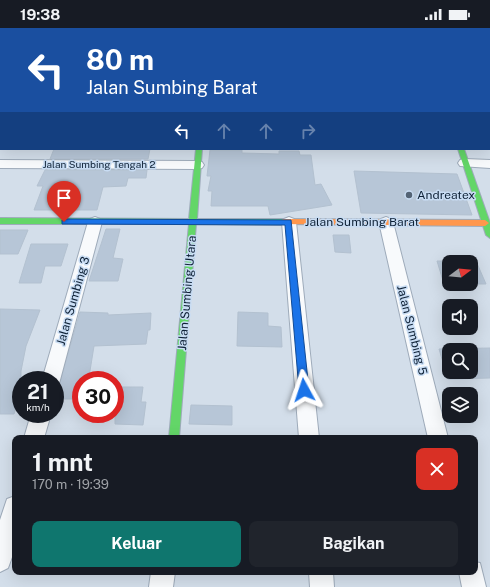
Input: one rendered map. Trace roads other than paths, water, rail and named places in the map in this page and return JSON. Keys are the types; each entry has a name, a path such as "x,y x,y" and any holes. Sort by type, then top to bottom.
{"street":[{"name":"Jalan Sumbing Utara","path":"174,435 199,150"},
{"path":"461,150 490,235"},
{"path":"465,163 490,164"},
{"name":"Jalan Sumbing Tengah 2","path":"0,164 198,165"},
{"name":"Jalan Sumbing Barat","path":"1,223 386,222 486,220"},
{"name":"Jalan Sumbing 3","path":"54,371 95,222"},
{"path":"289,222 308,435"},
{"name":"Jalan Sumbing 5","path":"386,222 437,435"},
{"path":"35,435 38,423"},
{"path":"0,560 12,518"},
{"path":"161,587 163,575"},
{"path":"321,575 322,587"},
{"path":"471,575 474,587"}],"place":[{"name":"Andreatex","path":"409,195"}]}
